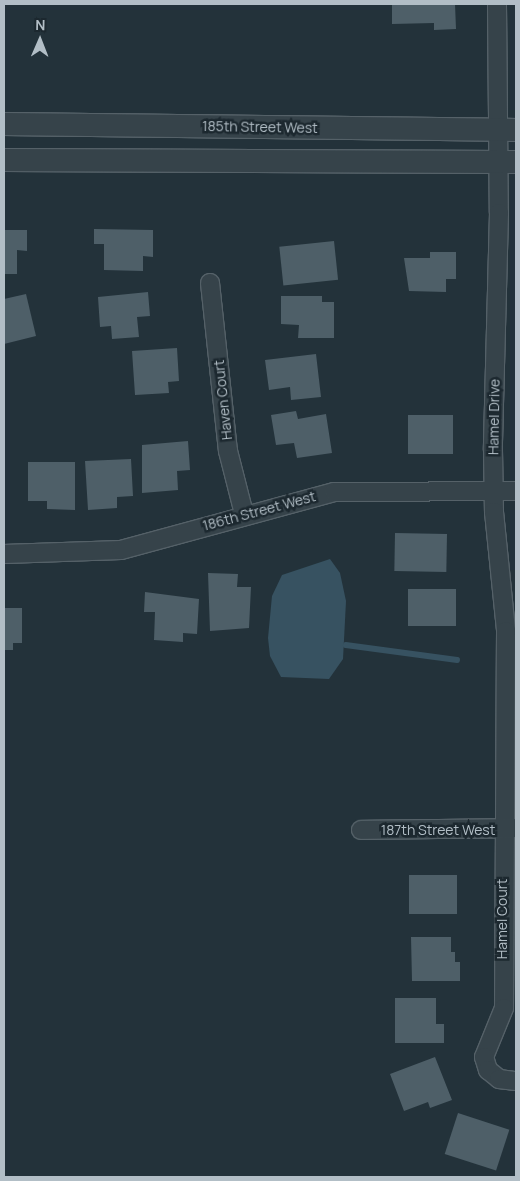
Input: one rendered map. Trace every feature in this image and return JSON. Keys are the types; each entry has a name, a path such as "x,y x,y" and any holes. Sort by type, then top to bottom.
{"street":[{"name":"Hamel Drive","path":"497,4 508,130 508,162 494,492 506,650 509,829"},
{"name":"185th Street West","path":"4,124 508,130"},
{"path":"4,160 508,162"},
{"name":"Haven Court","path":"210,283 228,451 244,514"},
{"name":"186th Street West","path":"4,554 121,550 244,514 334,492 516,491"},
{"name":"187th Street West","path":"360,830 509,829"},
{"name":"Hamel Court","path":"509,829 510,1013 484,1056 488,1070 499,1079 516,1081"}],"water":[{"path":"330,559 340,573 346,601 343,659 329,679 281,677 270,656 268,638 272,596 282,575"}],"building":[{"path":"392,4 455,4 456,29 434,30 434,23 392,24"},
{"path":"94,229 153,230 153,257 143,256 143,271 104,270 104,244 94,244"},
{"path":"4,230 27,230 27,251 17,250 17,274 4,274"},
{"path":"334,241 338,280 283,286 279,247"},
{"path":"430,252 456,252 456,279 446,279 446,292 409,291 404,258 430,258"},
{"path":"148,292 150,316 137,317 139,337 112,339 111,326 100,327 98,297"},
{"path":"26,294 36,336 4,344 4,299"},
{"path":"281,296 322,296 322,302 334,302 334,338 298,338 299,325 281,324"},
{"path":"177,348 179,381 168,382 169,393 135,395 132,351"},
{"path":"316,354 321,397 291,400 290,387 269,390 265,360"},
{"path":"296,411 298,419 326,414 332,453 297,458 294,443 276,445 271,415"},
{"path":"408,415 453,415 453,454 408,454"},
{"path":"188,441 190,470 177,471 178,490 142,493 142,445"},
{"path":"131,459 133,496 117,497 117,508 88,510 85,461"},
{"path":"28,462 75,462 75,510 47,509 47,501 28,501"},
{"path":"395,533 447,534 446,572 394,571"},
{"path":"208,573 238,574 237,587 251,587 249,628 210,631"},
{"path":"408,589 456,589 456,626 408,626"},
{"path":"145,592 199,599 197,634 183,633 183,642 154,640 155,612 144,612"},
{"path":"4,601 5,608 22,608 22,643 13,643 13,650 4,650"},
{"path":"409,875 457,875 457,914 409,914"},
{"path":"411,937 451,937 451,952 455,952 455,962 460,962 460,981 412,981"},
{"path":"395,998 436,998 436,1024 444,1024 444,1043 395,1043"},
{"path":"435,1057 452,1100 430,1108 428,1102 404,1111 390,1074"},
{"path":"458,1113 509,1130 496,1171 445,1154"}],"waterway":[{"path":"346,645 457,660"}]}
